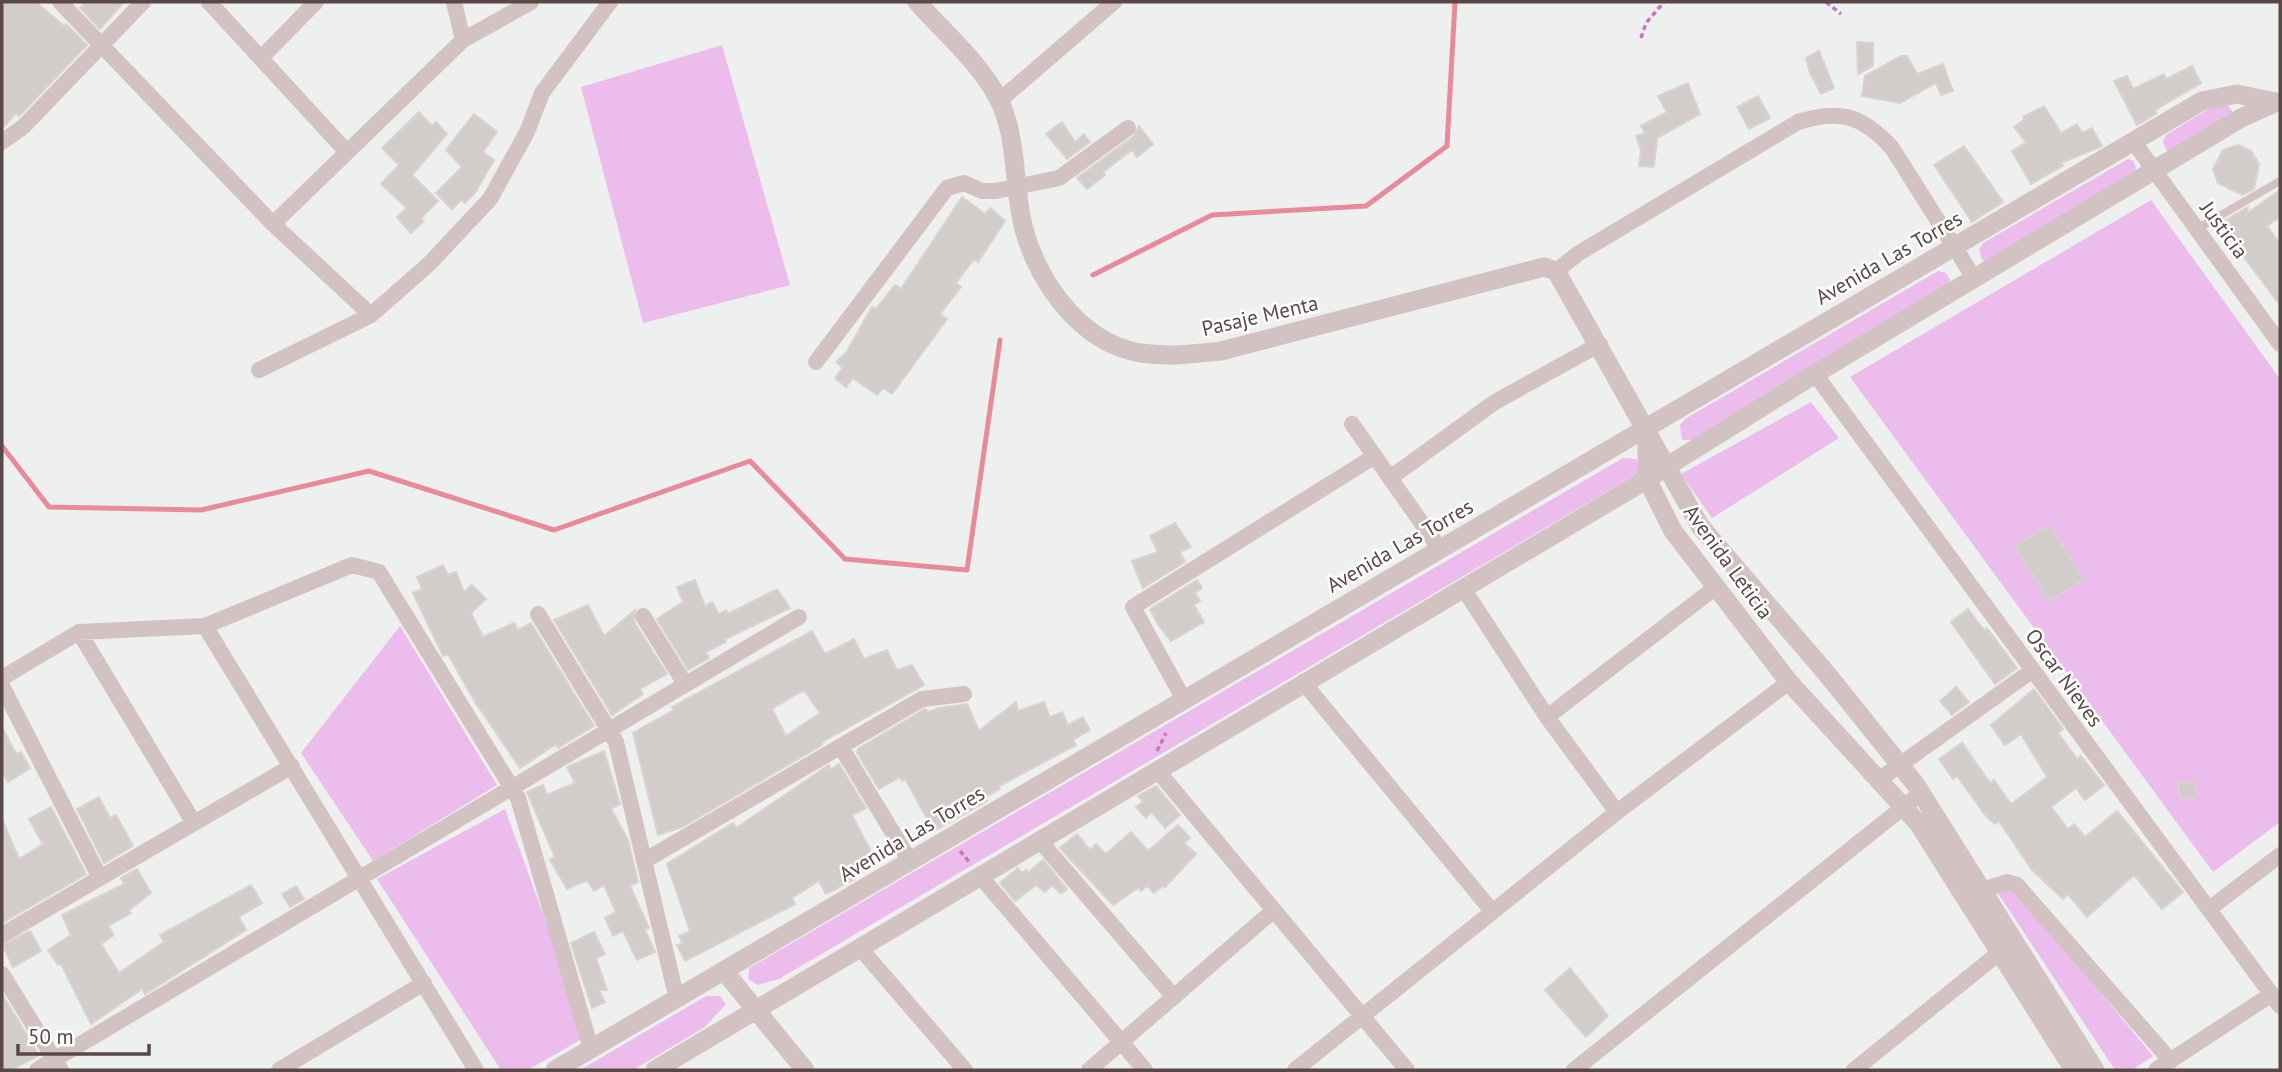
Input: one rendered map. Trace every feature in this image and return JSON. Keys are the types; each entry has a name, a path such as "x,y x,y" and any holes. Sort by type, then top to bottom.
{"street":[{"path":"60,2 273,224 371,315"},
{"path":"2,142 23,127 143,2"},
{"path":"209,2 346,151"},
{"path":"261,58 316,2"},
{"path":"454,2 463,40"},
{"path":"273,224 463,40 531,2"},
{"path":"259,370 371,315 430,263 490,199 527,132 542,93 610,2"},
{"name":"Pasaje Menta","path":"917,2 985,80 999,101 1006,120 1029,244 1053,292 1069,312 1100,337 1138,352 1177,356 1221,351 1544,267 1556,271"},
{"path":"1090,2 1101,15"},
{"path":"999,101 1114,2"},
{"name":"Avenida Las Torres","path":"555,1070 2202,101 2218,95 2237,94 2279,102"},
{"name":"Avenida Las Torres","path":"657,1070 1647,479 1815,374 2241,118 2279,102"},
{"path":"1647,427 1556,271 1578,253 1798,122 1823,114 1852,117 1875,129 1892,148 1974,278"},
{"path":"816,362 947,188 964,183 982,191 996,191 1059,178 1128,128"},
{"name":"Justicia","path":"2133,141 2280,344"},
{"path":"1390,478 1495,402 1600,344"},
{"name":"Oscar Nieves","path":"1815,374 2276,1000"},
{"path":"1352,424 1440,549"},
{"name":"Avenida Leticia","path":"1647,427 1666,467 1700,526 1921,793 2095,1070"},
{"name":"Avenida Leticia","path":"1647,427 1647,479 1673,531 1789,682 1919,822 2074,1070"},
{"path":"1178,703 1133,607 1375,457"},
{"path":"2,677 79,632 205,626 352,565 379,572 512,787 591,1049"},
{"path":"1546,717 1716,587"},
{"path":"1463,588 1546,717 1617,812"},
{"path":"538,614 616,742 674,987 680,996"},
{"path":"643,616 685,684"},
{"path":"37,1070 58,1065 360,878 799,617"},
{"path":"205,626 475,1070"},
{"path":"79,632 194,823"},
{"path":"1880,779 2033,670"},
{"path":"1303,682 1492,911"},
{"path":"1294,1070 1617,812 1789,682"},
{"path":"2,685 100,878"},
{"path":"644,861 922,699 964,694"},
{"path":"841,747 910,861"},
{"path":"2,935 292,766"},
{"path":"1157,770 1406,1070"},
{"path":"1574,1070 1921,793"},
{"path":"1040,841 1174,997"},
{"path":"2209,909 2280,855"},
{"path":"981,877 1145,1070"},
{"path":"1982,890 2008,883 2017,885 2171,1060"},
{"path":"1089,1070 1274,910"},
{"path":"860,948 965,1070"},
{"path":"1854,1070 1999,953"},
{"path":"724,971 805,1070"},
{"path":"2,974 58,1065"},
{"path":"279,1070 424,983"},
{"path":"2156,1070 2276,1000"}],"lane":[{"path":"2197,229 2280,181"}],"path":[{"path":"1641,37 1646,23 1664,2"},
{"path":"1826,2 1842,14"},
{"path":"1157,770 1156,752 1176,713 1178,703"},
{"path":"950,838 981,877"}],"shaded area":[{"path":"722,45 790,285 643,323 581,87"},
{"path":"2220,102 2227,104 2232,111 2231,117 2172,152 2166,150 2163,141 2166,135"},
{"path":"2128,159 2134,161 2136,170 1988,262 1982,260 1979,249 1983,243"},
{"path":"2151,200 2280,379 2280,822 2213,872 1850,377"},
{"path":"1938,271 1946,273 1950,280 1949,286 1696,440 1682,440 1680,425 1685,419"},
{"path":"1811,402 1839,438 1712,518 1681,474"},
{"path":"1623,458 1636,459 1640,468 1637,474 779,979 758,985 748,979 749,968"},
{"path":"400,626 497,785 373,861 301,753"},
{"path":"505,809 587,1036 528,1070 501,1070 377,879"},
{"path":"2013,887 2153,1056 2132,1070 2115,1070 1997,892"},
{"path":"706,996 720,996 726,1004 705,1027 633,1070 580,1070"}],"building":[{"path":"7,2 36,2 64,26 66,24 87,45 19,116 16,113 2,129 2,7"},
{"path":"86,2 124,2 100,29 80,8"},
{"path":"1857,42 1873,43 1873,66 1858,74"},
{"path":"1819,51 1834,88 1821,94 1806,58"},
{"path":"1901,56 1907,56 1917,74 1943,64 1953,91 1941,95 1936,83 1900,103 1862,96 1865,76"},
{"path":"2192,66 2201,83 2155,110 2157,113 2137,125 2114,81 2127,76 2133,89 2164,74 2166,79"},
{"path":"1688,83 1700,114 1657,138 1654,167 1639,166 1641,150 1636,136 1645,133 1641,126 1667,112 1658,96"},
{"path":"1758,96 1770,118 1749,129 1737,107"},
{"path":"2044,106 2061,133 2077,124 2082,133 2092,128 2102,146 2061,163 2063,166 2031,184 2012,151 2026,142 2014,127 2025,119 2023,117"},
{"path":"419,112 432,126 436,122 447,134 412,175 438,201 421,218 424,221 411,233 397,217 407,208 381,184 399,165 382,148"},
{"path":"474,114 497,132 483,152 494,160 475,193 465,203 461,200 452,209 436,193 462,167 446,150"},
{"path":"1062,122 1075,142 1084,134 1090,142 1067,159 1046,134"},
{"path":"1139,126 1153,144 1137,157 1132,150 1103,172 1105,175 1087,189 1077,178 1134,136"},
{"path":"2238,145 2251,151 2259,164 2254,189 2242,195 2218,183 2213,169 2223,150"},
{"path":"1964,146 2003,202 1972,222 1934,165"},
{"path":"2280,190 2280,217 2267,226 2280,244 2280,305 2219,224 2248,207 2246,214"},
{"path":"962,197 985,214 990,208 1005,221 978,262 974,259 956,283 961,287 940,314 947,319 892,394 883,388 877,395 853,378 846,387 835,378 843,368 836,362 846,353 872,307 876,309 895,285 901,289"},
{"path":"1175,523 1191,547 1180,552 1185,562 1143,588 1132,561 1158,552 1150,536"},
{"path":"2050,525 2083,580 2049,601 2015,546"},
{"path":"443,565 448,575 456,572 464,592 472,585 486,599 471,613 483,637 514,623 518,630 531,623 594,726 558,748 556,744 520,768 475,702 448,654 443,656 413,593 422,589 417,577"},
{"path":"695,580 705,606 712,602 719,614 726,610 728,614 777,589 790,608 725,639 726,642 706,652 709,658 688,670 657,619 683,602 677,587"},
{"path":"1197,580 1202,588 1195,593 1200,601 1194,605 1204,622 1171,641 1150,609"},
{"path":"588,605 604,636 635,610 634,622 667,674 640,689 643,694 612,715 554,620"},
{"path":"1968,609 1984,630 1987,628 2017,668 1995,684 1951,622"},
{"path":"812,631 825,654 854,639 864,659 887,650 897,670 912,665 924,685 822,742 822,745 682,827 658,835 633,733 674,710 672,707","holes":["804,690 820,713 786,736 772,709"]},
{"path":"1956,687 1969,702 1952,715 1940,701"},
{"path":"2034,689 2063,729 2058,733 2077,759 2081,756 2104,785 2085,800 2076,788 2051,807 2068,829 2074,824 2085,837 2117,811 2183,892 2162,909 2134,875 2087,917 2068,894 2063,899 2032,870 1999,821 1995,824 1986,816 1957,776 1953,779 1939,759 1962,743 1990,783 1994,780 2011,804 2022,796 2047,777 2021,734 2005,745 1991,725"},
{"path":"1016,702 1018,711 1044,702 1050,717 1062,712 1068,725 1083,717 1090,730 1073,740 1076,745 999,786 1000,789 985,797 987,801 934,831 905,779 902,781 900,777 879,789 857,753 858,749 925,709 929,712 967,704 979,731"},
{"path":"2,727 16,754 21,752 30,768 8,782 2,771"},
{"path":"604,751 620,804 611,809 628,840 638,882 630,886 649,928 645,930 655,952 637,960 623,931 613,936 605,918 616,912 604,885 594,891 587,880 567,889 550,860 555,857 527,792 543,785 547,795 575,783 567,767"},
{"path":"839,764 866,808 852,815 877,863 854,876 855,879 826,894 819,881 792,898 795,904 685,961 677,945 683,943 679,936 690,931 667,864 733,823 736,828 829,765 830,770"},
{"path":"2195,781 2197,797 2181,799 2178,784"},
{"path":"1156,786 1180,815 1165,828 1152,812 1146,818 1136,807 1143,802 1138,796"},
{"path":"99,797 110,818 116,815 133,846 104,863 77,809"},
{"path":"51,807 86,874 2,923 2,819 19,859 43,844 29,819"},
{"path":"1178,825 1190,838 1184,843 1196,854 1165,887 1154,893 1147,886 1141,891 1138,888 1113,905 1060,848 1077,834 1090,850 1096,844 1106,854 1131,832 1148,851"},
{"path":"1043,860 1067,889 1061,894 1052,885 1045,892 1036,885 1015,901 1000,883 1018,868 1022,873 1026,870 1028,873"},
{"path":"137,869 151,893 129,910 131,913 108,926 114,935 101,944 119,973 164,942 160,935 251,885 262,903 239,917 246,930 145,994 142,989 91,1024 61,964 58,965 48,950 71,935 62,915 124,884 121,878"},
{"path":"296,886 304,899 290,907 282,894"},
{"path":"30,931 41,951 13,967 2,945"},
{"path":"594,932 605,954 596,958 607,990 599,990 605,1002 592,1008 571,943"},
{"path":"1570,968 1608,1016 1586,1037 1545,990"},
{"path":"2,994 39,1055 11,1070 2,1070"}],"waterway":[{"path":"1093,275 1212,215 1366,206 1447,146 1455,2"},
{"path":"2,446 49,507 201,510 369,471 554,530 750,461 845,559 967,570 1000,340"}]}
